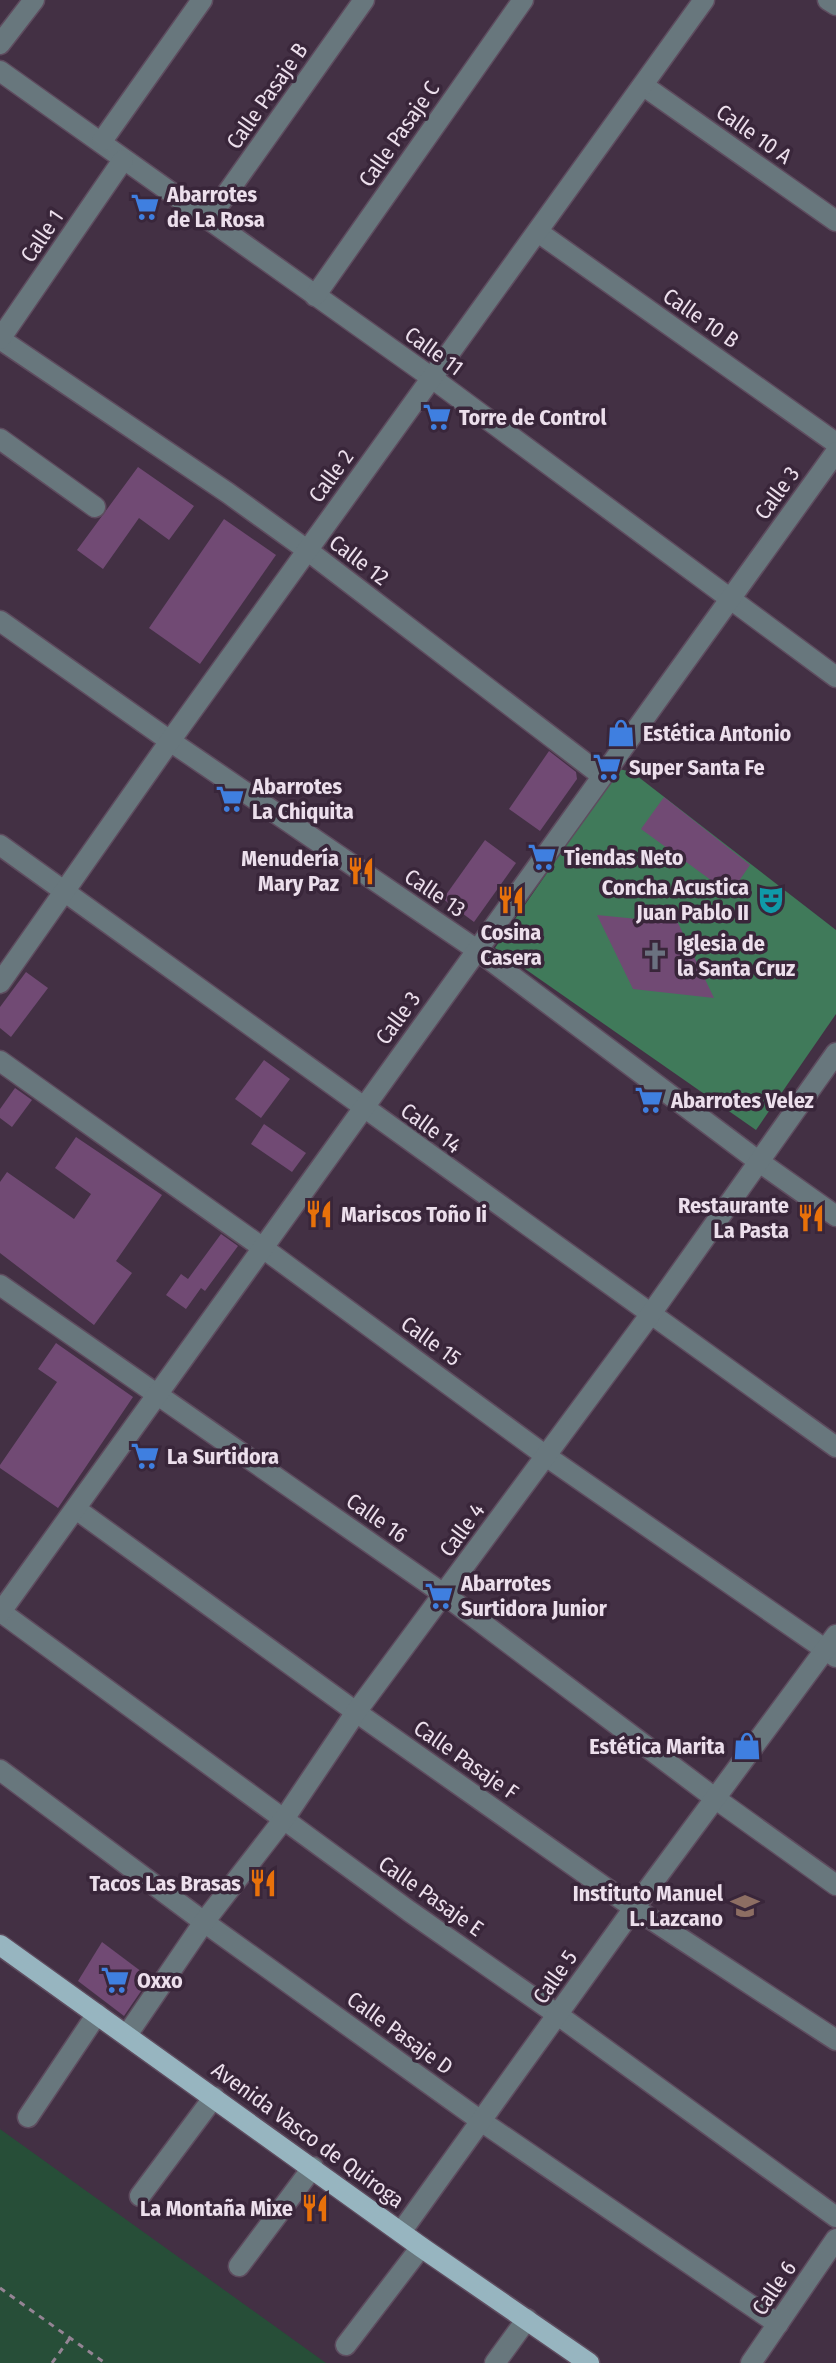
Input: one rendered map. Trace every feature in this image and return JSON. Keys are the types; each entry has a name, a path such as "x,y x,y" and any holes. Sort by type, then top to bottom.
{"main road":[{"name":"Avenida Vasco de Quiroga","path":"0,1945 421,2247 589,2363"}],"street":[{"path":"0,44 34,0"},
{"path":"102,141 202,0"},
{"name":"Calle Pasaje B","path":"208,220 364,0"},
{"name":"Calle Pasaje C","path":"315,296 523,0"},
{"name":"Calle 2","path":"0,983 170,741 704,0"},
{"path":"828,0 836,5"},
{"name":"Calle 11","path":"0,71 432,378 836,677"},
{"name":"Calle 10 A","path":"644,86 836,221"},
{"name":"Calle 1","path":"0,339 123,160"},
{"name":"Calle 10 B","path":"538,232 836,443"},
{"name":"Calle 12","path":"0,339 307,550 601,775"},
{"path":"0,439 95,507"},
{"name":"Calle 3","path":"0,1612 836,452"},
{"name":"Calle 13","path":"0,621 477,950 836,1216"},
{"name":"Calle 14","path":"0,845 836,1447"},
{"name":"Calle 4","path":"127,2035 204,1922 284,1819 356,1712 650,1315 836,1053"},
{"name":"Calle 15","path":"0,1061 263,1248 546,1456 833,1647"},
{"name":"Calle 16","path":"2,1290 158,1394 445,1595 716,1799 836,1885"},
{"name":"Calle Pasaje F","path":"76,1509 634,1908 836,2040"},
{"name":"Calle Pasaje E","path":"0,1612 409,1911 836,2217"},
{"name":"Calle 5","path":"401,2232 634,1908 833,1647"},
{"name":"Calle Pasaje D","path":"0,1770 204,1922 481,2121 778,2324"},
{"path":"28,2117 97,2014"},
{"path":"140,2196 214,2097"},
{"path":"239,2266 313,2167"},
{"name":"Calle 6","path":"751,2363 836,2239"},
{"path":"346,2345 421,2247"},
{"path":"495,2363 527,2319"}],"path":[{"path":"0,2288 105,2363"},
{"path":"52,2363 70,2338"}],"green space":[{"path":"619,769 632,772 836,930 836,1014 756,1130 495,948"},
{"path":"0,2129 326,2363 0,2363"}],"building":[{"path":"138,467 194,506 169,540 139,518 103,569 77,550"},
{"path":"224,519 276,555 200,664 149,628"},
{"path":"549,751 576,772 577,779 540,831 509,809"},
{"path":"664,797 750,865 730,894 641,829"},
{"path":"485,840 516,863 474,922 443,899"},
{"name":"Iglesia de la Santa Cruz","path":"597,915 678,923 714,998 633,989"},
{"path":"26,972 48,988 11,1037 0,1028 0,1007"},
{"path":"264,1060 290,1079 261,1118 235,1099"},
{"path":"15,1088 32,1100 12,1127 0,1118 0,1109"},
{"path":"264,1124 306,1153 292,1172 251,1144"},
{"path":"76,1137 162,1195 116,1261 132,1273 94,1325 0,1253 0,1182 7,1172 74,1219 91,1194 55,1168"},
{"path":"221,1234 238,1246 205,1291 201,1288 186,1309 166,1295 181,1274 188,1279"},
{"path":"56,1343 133,1397 58,1508 0,1468 57,1382 38,1369"},
{"name":"Oxxo","path":"102,1942 150,1978 124,2016 78,1981"}],"place":[{"name":"Abarrotes de La Rosa","path":"145,207"},
{"name":"Torre de Control","path":"437,417"},
{"name":"Estética Antonio","path":"621,733"},
{"name":"Super Santa Fe","path":"607,767"},
{"name":"Abarrotes La Chiquita","path":"230,799"},
{"name":"Tiendas Neto","path":"542,857"},
{"name":"Menudería Mary Paz","path":"361,871"},
{"name":"Cosina Casera","path":"511,900"},
{"name":"Concha Acustica Juan Pablo II","path":"771,900"},
{"name":"Iglesia de la Santa Cruz","path":"655,956"},
{"name":"Abarrotes Velez","path":"649,1100"},
{"name":"Mariscos Toño Ii","path":"319,1214"},
{"name":"Restaurante La Pasta","path":"811,1218"},
{"name":"La Surtidora","path":"145,1456"},
{"name":"Abarrotes Surtidora Junior","path":"439,1596"},
{"name":"Estética Marita","path":"747,1746"},
{"name":"Tacos Las Brasas","path":"263,1883"},
{"name":"Instituto Manuel L. Lazcano","path":"745,1906"},
{"name":"Oxxo","path":"115,1980"},
{"name":"La Montaña Mixe","path":"315,2208"}]}
